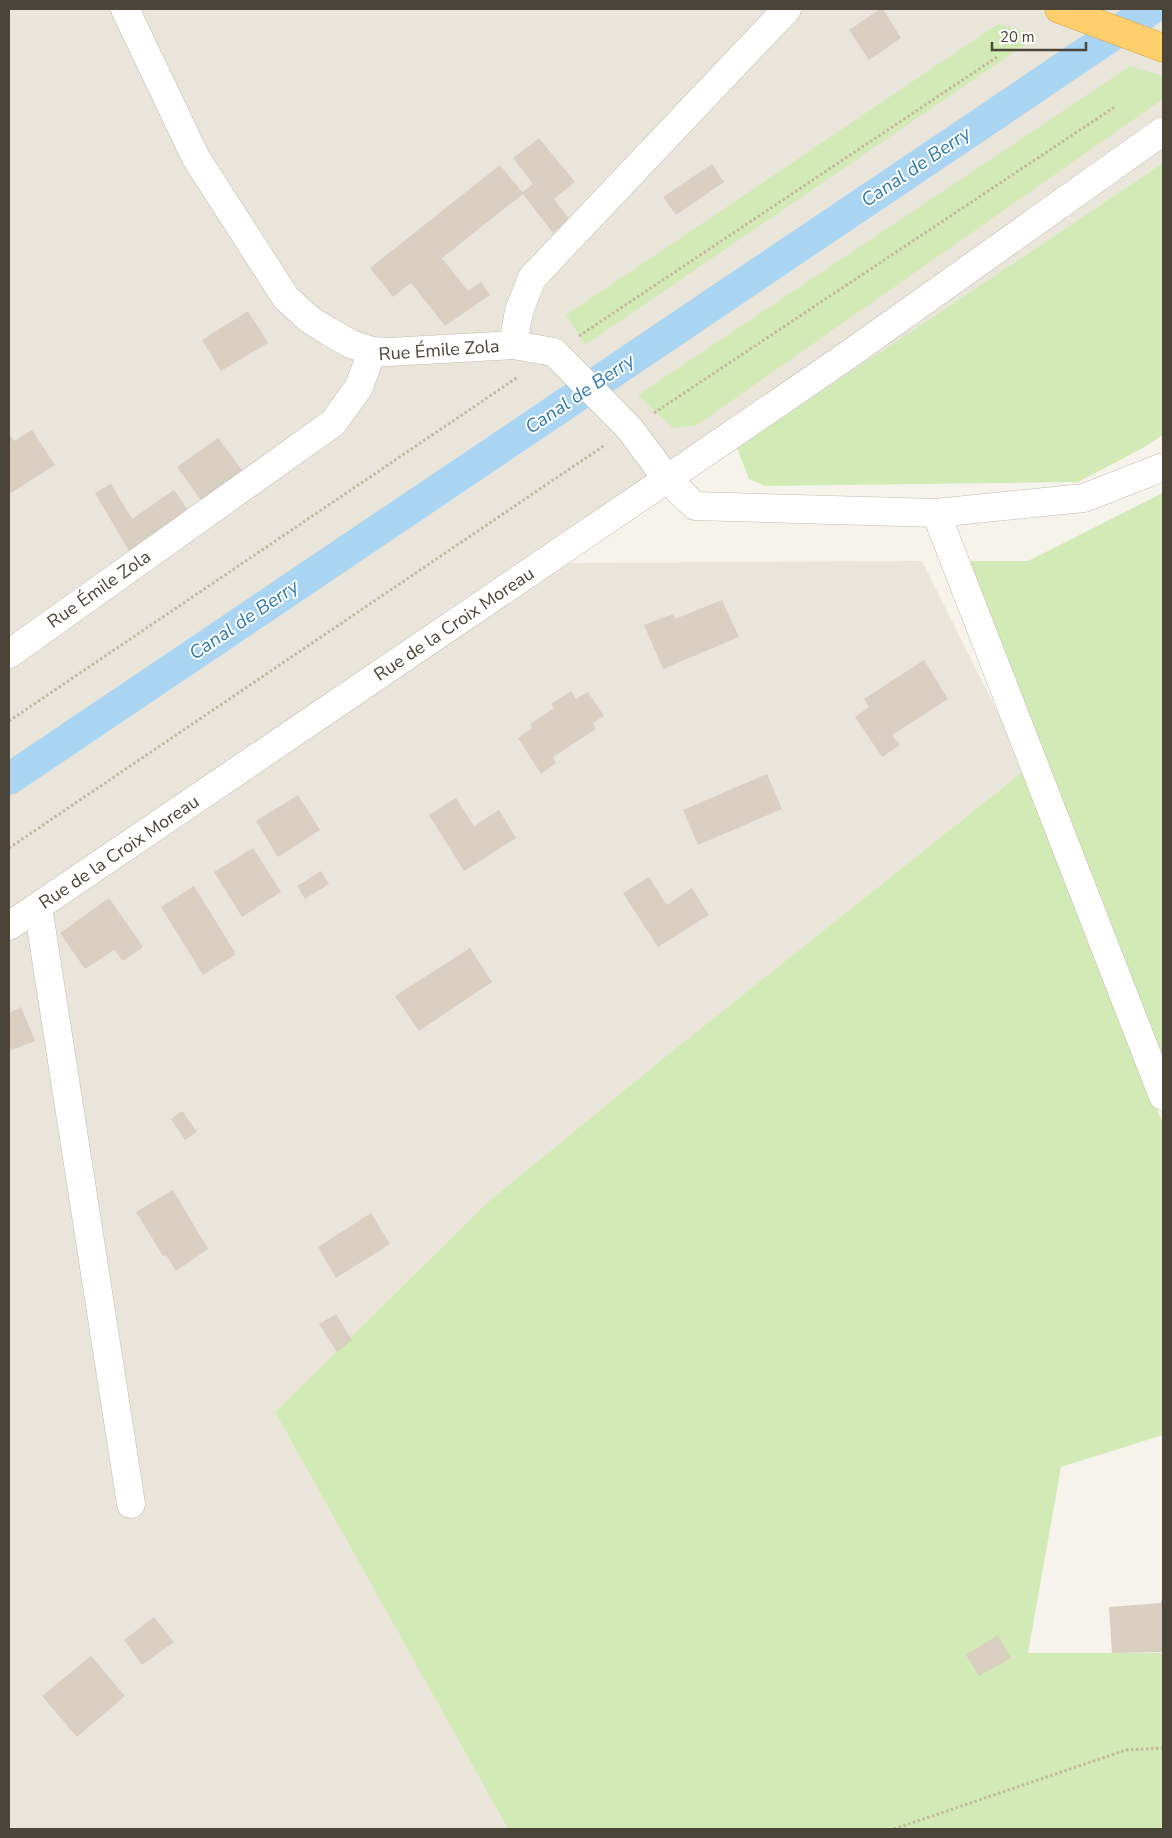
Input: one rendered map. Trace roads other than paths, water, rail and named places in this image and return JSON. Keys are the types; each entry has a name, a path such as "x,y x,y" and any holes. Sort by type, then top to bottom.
{"highway":[{"path":"1059,9 1163,48"}],"street":[{"path":"125,9 196,158 286,298 309,319 328,331 351,344 372,351"},
{"name":"Rue Émile Zola","path":"9,654 333,422 359,387 372,351 389,352 513,345 519,311 532,278 787,9"},
{"name":"Rue de la Croix Moreau","path":"9,926 848,355 1160,133"},
{"path":"513,345 554,352 630,429 667,479 695,506 936,513 1084,498 1163,467"},
{"path":"936,513 1163,1096"},
{"path":"38,907 131,1504"}],"waterway":[{"name":"Canal de Berry","path":"9,779 1151,9"}]}
